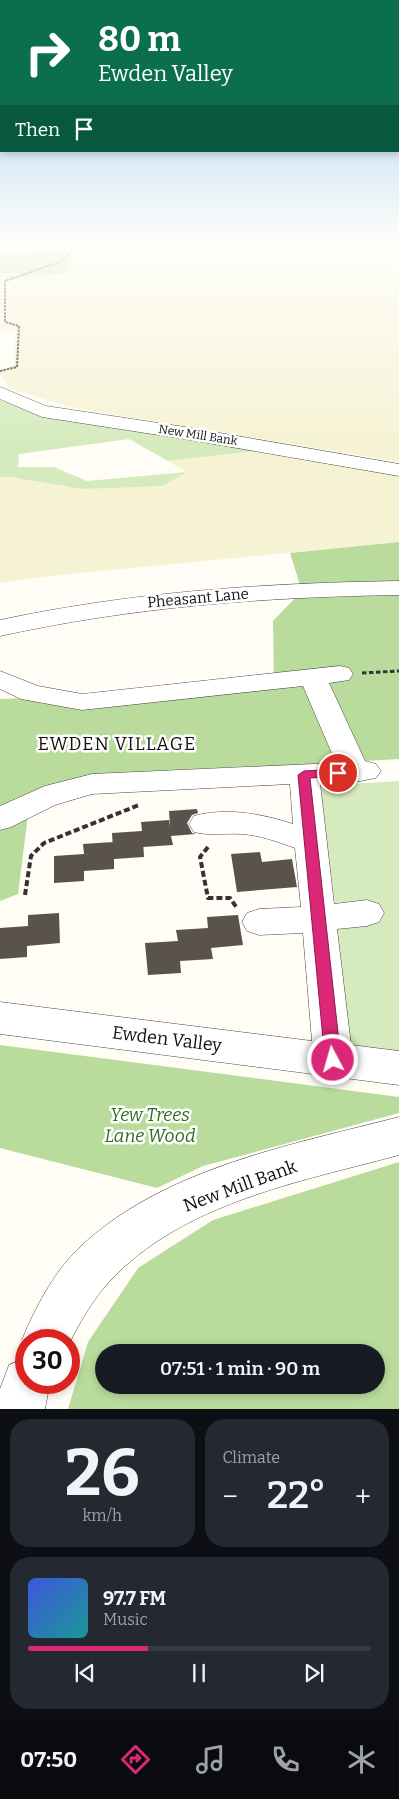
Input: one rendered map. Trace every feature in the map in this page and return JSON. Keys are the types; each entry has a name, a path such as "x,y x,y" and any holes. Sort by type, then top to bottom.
{"street":[{"name":"New Mill Bank","path":"0,392 42,411 194,434 399,470"},
{"name":"Pheasant Lane","path":"0,628 56,614 152,602 278,591 399,588"},
{"path":"0,679 31,693 82,702 340,674"},
{"path":"0,819 53,793 92,784 361,772 312,676"},
{"path":"304,775 333,1060"},
{"path":"205,824 243,823 270,828 311,841"},
{"path":"260,922 367,913"},
{"name":"Ewden Valley","path":"0,1018 399,1068"},
{"name":"New Mill Bank","path":"52,1329 92,1267 126,1237 161,1215 208,1193 263,1174 399,1136"},
{"path":"20,1409 23,1394"}],"path":[{"path":"0,371 17,367 19,326 5,322 5,311"},
{"path":"340,674 399,671"},
{"path":"25,895 31,856 44,843 140,805"},
{"path":"205,824 208,845 200,857 208,898 230,898 238,910 253,914 260,922"}],"shaded area":[{"path":"0,311 399,311 399,462 69,407 9,388 0,375 0,370 14,366 15,332 0,332"},
{"path":"264,450 399,474 399,542 50,576 0,583 0,477 82,489 186,472 168,461"}],"green space":[{"path":"0,400 36,413 264,450 168,461 129,439 19,454 18,467 54,467 87,481 187,472 162,486 82,489 0,477"},
{"path":"399,542 399,583 300,585 290,553"},
{"path":"399,593 399,759 116,775 0,808 0,699 24,698 95,709 274,686 273,621 298,595"},
{"path":"399,781 399,1054 349,1049 337,925 363,901 335,903 319,786"},
{"path":"28,815 18,894 0,901 0,830"},
{"name":"Yew Trees Lane Wood","path":"0,1045 399,1097 399,1113 203,1166 157,1188 0,1148"},
{"path":"399,1162 399,1409 68,1409 72,1394 80,1394 80,1369 88,1342 138,1268 213,1220"}],"building":[{"path":"197,809 198,813 192,815 187,823 192,833 196,834 171,836 173,845 143,847 144,857 114,859 114,869 84,871 84,881 54,883 54,856 84,854 83,844 113,842 112,833 142,831 141,822 169,820 170,827 169,811"},
{"path":"260,852 262,862 292,859 297,887 237,892 231,854"},
{"path":"59,913 60,943 27,946 27,957 0,959 0,928 28,926 28,915"},
{"path":"238,915 243,945 211,948 213,959 180,961 181,973 148,975 145,943 178,941 176,930 208,928 207,917"}],"district":[{"name":"EWDEN VILLAGE","path":"117,744"}],"route":[{"path":"333,1060 304,775 338,773"}]}
